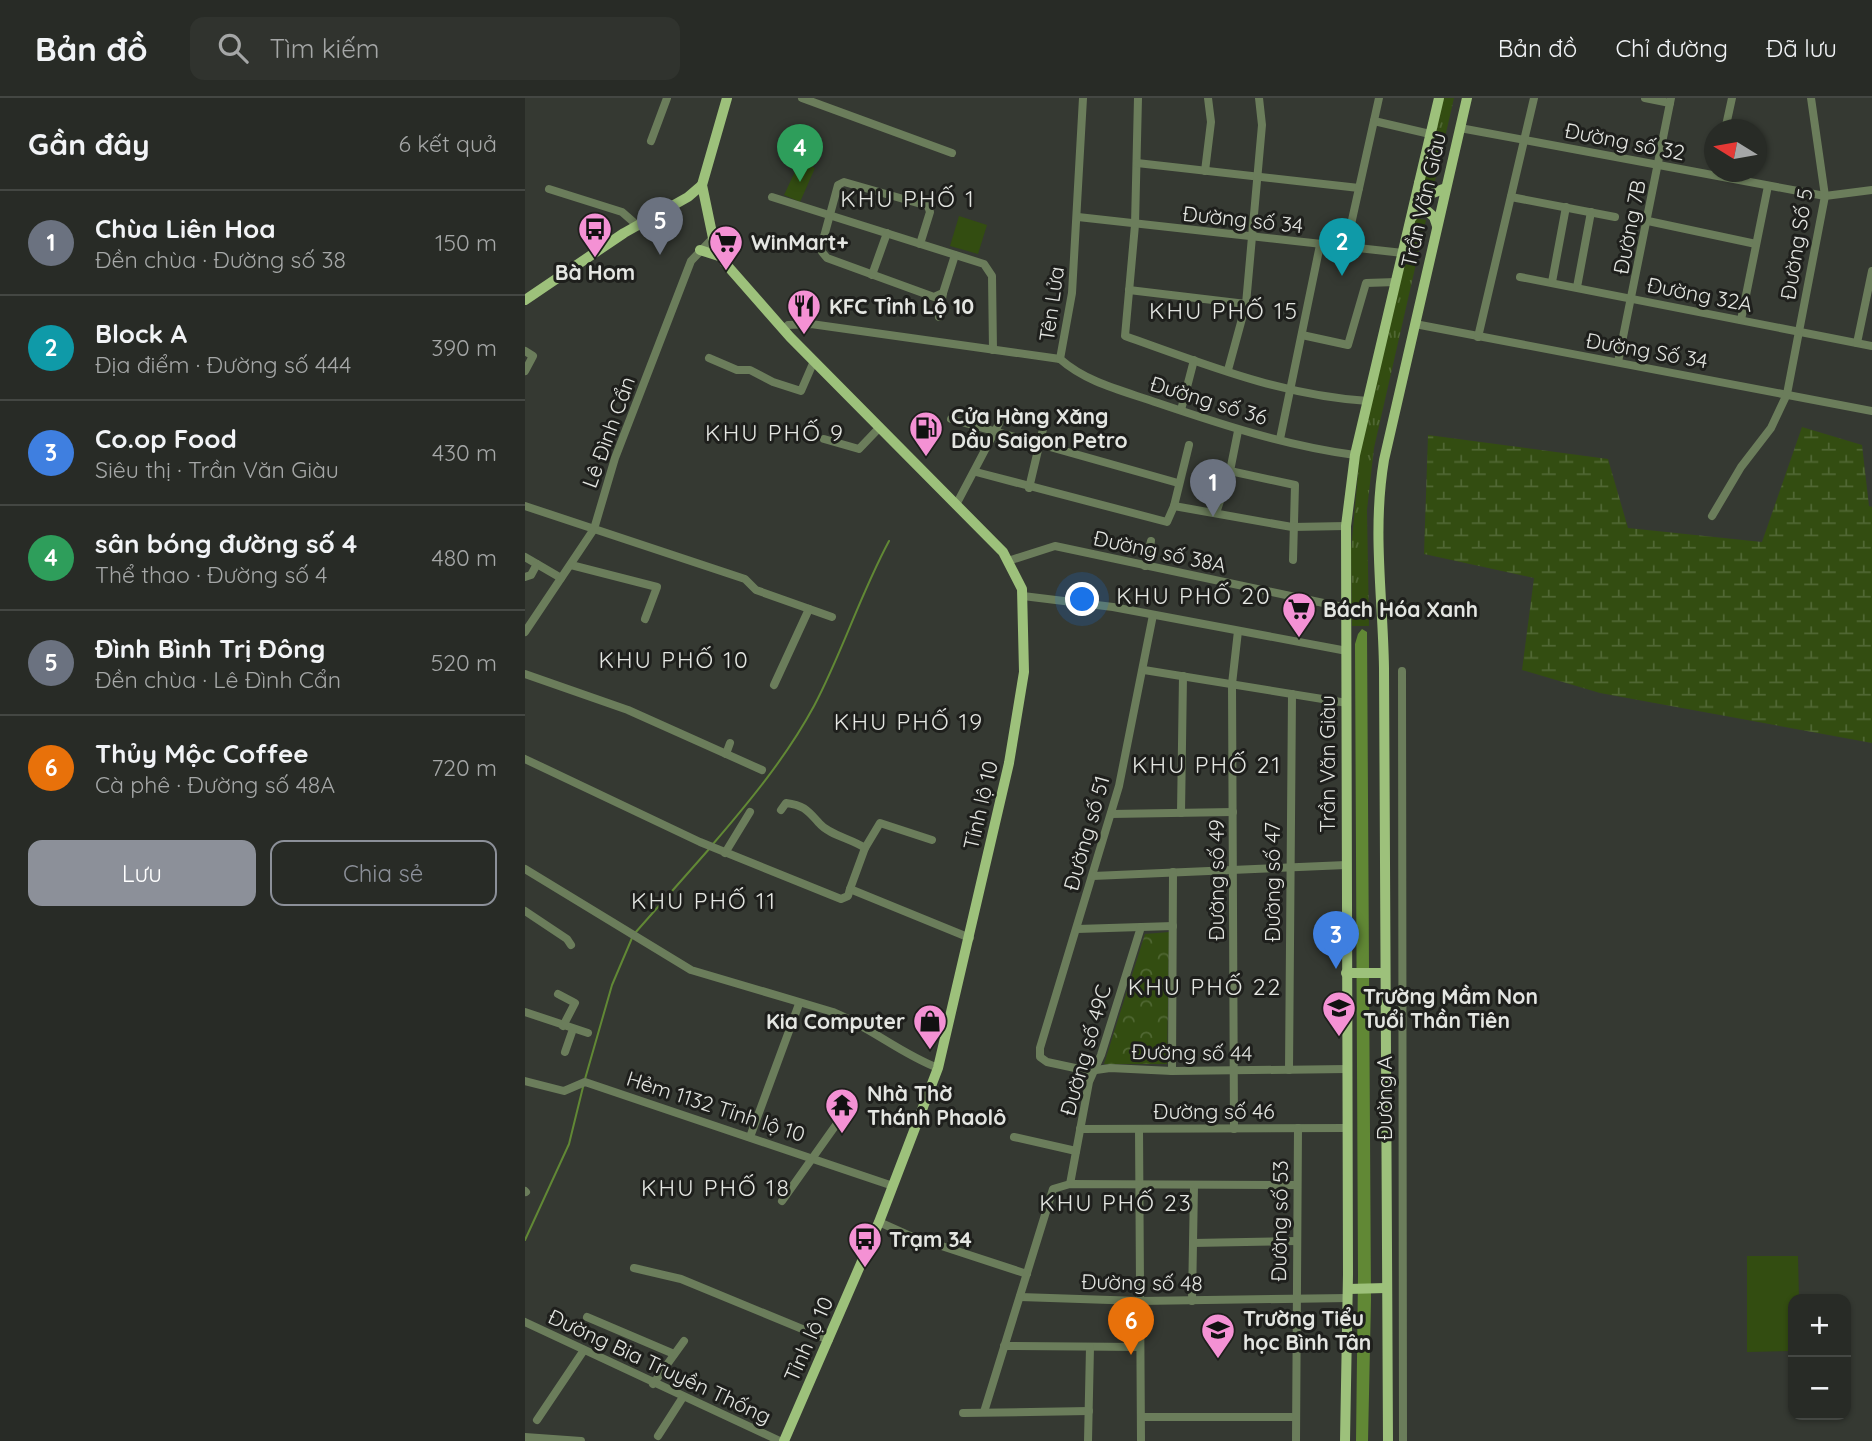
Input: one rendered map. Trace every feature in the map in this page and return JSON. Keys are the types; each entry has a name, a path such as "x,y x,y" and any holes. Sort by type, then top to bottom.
{"main road":[{"name":"Tỉnh lộ 10","path":"727,98 702,186 713,238 722,257 783,330 957,503 1008,561 1023,596 1024,672 1009,763 938,1068 879,1222 782,1441"},
{"name":"Trần Văn Giàu","path":"1352,1440 1345,1424 1350,973 1346,865 1346,526 1355,455 1439,98"},
{"name":"Trần Văn Giàu","path":"1388,1441 1381,973 1384,668 1377,565 1377,504 1384,460 1467,98"},
{"path":"1419,183 1423,191 1430,194 1446,188"},
{"path":"525,300 702,186"},
{"path":"1411,219 1419,210 1426,210 1434,216 1437,226"},
{"path":"700,250 722,257"},
{"path":"1350,973 1381,973"},
{"path":"1348,1294 1386,1288"}],"street":[{"path":"651,141 667,98"},
{"path":"803,98 952,153"},
{"name":"Tên Lửa","path":"783,330 788,325 811,324 1060,359 1072,293 1083,98"},
{"path":"1138,98 1135,225 1125,336 1291,391 1331,399 1368,401"},
{"path":"1205,171 1211,122 1208,98"},
{"path":"1228,370 1246,304 1262,125 1259,98"},
{"path":"1346,247 1379,98"},
{"path":"1478,337 1534,98"},
{"path":"1645,98 1671,100"},
{"path":"1727,119 1732,98"},
{"name":"Đường Số 5","path":"1787,394 1825,197 1811,98"},
{"name":"Đường 7B","path":"1618,362 1671,100"},
{"path":"1374,121 1430,134"},
{"name":"Đường số 32","path":"1460,128 1704,172"},
{"path":"1137,163 1359,188"},
{"path":"920,244 930,212 925,204 842,182 837,187 821,248 823,256 931,297 943,293"},
{"name":"Đường số 32","path":"1750,182 1825,197"},
{"path":"1741,320 1768,186"},
{"path":"549,189 622,212 638,226"},
{"path":"1825,197 1872,190"},
{"path":"772,197 984,264 990,271 993,350"},
{"path":"1511,197 1615,217"},
{"path":"1552,282 1566,207"},
{"name":"Đường 7B","path":"1577,287 1591,212"},
{"name":"Đường số 34","path":"1078,217 1403,253"},
{"path":"1648,221 1756,244"},
{"path":"872,275 887,233"},
{"name":"Lê Đình Cẩn","path":"525,632 594,529 615,457 691,261 713,238"},
{"path":"1280,439 1319,244"},
{"path":"939,317 943,293 955,255"},
{"path":"1857,342 1872,271"},
{"name":"Đường 32A","path":"1520,277 1872,346"},
{"path":"1302,335 1348,345 1366,283 1396,282"},
{"path":"1129,290 1246,304"},
{"name":"Đường Số 34","path":"1415,324 1872,411"},
{"path":"525,351 533,356 525,371"},
{"path":"709,358 737,370 750,370 773,382 801,391 814,361"},
{"name":"Đường số 36","path":"1060,359 1088,379 1238,431 1280,439 1316,450 1355,455"},
{"path":"1181,411 1194,360"},
{"path":"1712,516 1741,467 1771,428 1787,394"},
{"path":"957,503 976,472 1003,416"},
{"path":"951,419 1039,446 1178,483"},
{"path":"824,439 859,449 880,427"},
{"path":"1029,488 1043,429"},
{"path":"1216,513 1230,471 1238,431"},
{"path":"976,472 1167,522 1174,506 1189,445"},
{"path":"1230,471 1295,485 1293,560"},
{"path":"525,506 745,579 756,590 832,617"},
{"path":"1174,506 1292,527 1346,526"},
{"path":"1145,566 1151,541"},
{"name":"Đường số 38A","path":"1008,561 1051,546 1346,608"},
{"path":"525,557 561,578"},
{"path":"525,587 528,576 537,564"},
{"path":"571,565 657,587 645,619"},
{"path":"1023,596 1153,615 1346,651"},
{"path":"774,685 810,609"},
{"name":"Đường số 51","path":"1040,1057 1040,1048 1111,814 1153,615"},
{"name":"Đường số 49","path":"1234,1129 1232,684 1238,631"},
{"path":"1143,670 1347,703"},
{"name":"Đường A","path":"1402,671 1403,1441"},
{"path":"525,674 628,710 762,770"},
{"path":"1181,813 1183,676"},
{"name":"Đường số 47","path":"1289,1070 1291,694"},
{"path":"726,754 730,743"},
{"path":"525,758 700,842 841,899 848,896 865,848 880,823 932,840"},
{"path":"781,810 786,803 800,807 814,814 819,823 865,848"},
{"path":"722,851 750,811"},
{"path":"1111,814 1233,812"},
{"path":"1093,876 1346,865"},
{"path":"525,869 691,970 852,1020 912,1058 938,1068"},
{"path":"1172,1071 1173,872"},
{"path":"850,889 969,938"},
{"path":"525,911 567,939 571,945"},
{"path":"1077,929 1173,926"},
{"name":"Đường số 49C","path":"1070,1184 1093,1072 1101,1055 1141,927"},
{"path":"558,994 575,1003 563,1026"},
{"path":"750,1137 799,1004"},
{"path":"525,1012 588,1033"},
{"path":"565,1052 573,1028"},
{"name":"Đường số 44","path":"1040,1057 1047,1062 1093,1072 1110,1068 1172,1071 1347,1069"},
{"name":"Hẻm 1132 Tỉnh lộ 10","path":"525,1081 564,1091 585,1082 814,1157 893,1186"},
{"path":"782,1201 838,1122"},
{"name":"Đường số 53","path":"1296,1441 1298,1128"},
{"name":"Đường số 46","path":"1080,1129 1347,1128"},
{"path":"1139,1129 1141,1441"},
{"path":"1014,1136 1076,1151"},
{"path":"983,1412 1053,1189 1070,1184 1297,1185"},
{"path":"1192,1301 1194,1186"},
{"path":"879,1222 934,1244 1027,1273"},
{"path":"1193,1243 1297,1241"},
{"path":"634,1268 681,1279 829,1340"},
{"name":"Đường số 48","path":"1020,1297 1140,1301 1296,1301 1348,1294"},
{"path":"587,1317 674,1354"},
{"name":"Đường Bia Truyền Thống","path":"527,1323 653,1384 782,1441"},
{"path":"653,1384 684,1341"},
{"path":"1004,1346 1140,1347"},
{"path":"1089,1441 1090,1347"},
{"path":"537,1420 584,1350"},
{"path":"657,1436 684,1397"},
{"path":"963,1413 1089,1411"},
{"path":"1141,1417 1296,1417"},
{"path":"528,1437 581,1441"}],"green space":[{"path":"1443,98 1454,98 1432,194 1421,192"},
{"path":"800,161 815,168 800,202 784,195"},
{"path":"959,216 987,225 978,254 950,246"},
{"path":"1415,218 1426,220 1374,448 1367,510 1369,626 1352,626 1351,551 1360,451"},
{"path":"1802,427 1862,445 1869,506 1872,507 1872,743 1600,693 1522,670 1534,578 1424,554 1428,435 1608,459 1628,528 1762,542"},
{"path":"1169,932 1167,1064 1104,1064 1145,934"},
{"path":"1747,1256 1798,1256 1799,1294 1788,1294 1788,1351 1747,1352"}],"shaded area":[{"path":"1362,629 1367,632 1371,1300 1368,1441 1356,1441 1358,1276 1355,644"}],"waterway":[{"path":"713,844 767,778 803,725 824,686 889,541"},
{"path":"635,933 710,848"},
{"path":"585,1079 612,985 632,938"},
{"path":"525,1240 569,1144 583,1087"}],"place":[{"name":"sân bóng đường số 4","path":"800,182"},
{"name":"Đình Bình Trị Đông","path":"660,255"},
{"name":"Bà Hom","path":"595,259"},
{"name":"WinMart+","path":"726,272"},
{"name":"Block A","path":"1342,276"},
{"name":"KFC Tỉnh Lộ 10","path":"804,336"},
{"name":"Cửa Hàng Xăng Dầu Saigon Petro","path":"926,458"},
{"name":"Chùa Liên Hoa","path":"1213,517"},
{"name":"Bách Hóa Xanh","path":"1299,639"},
{"name":"Co.op Food","path":"1336,969"},
{"name":"Trường Mầm Non Tuổi Thần Tiên","path":"1339,1038"},
{"name":"Kia Computer","path":"930,1051"},
{"name":"Nhà Thờ Thánh Phaolô","path":"842,1135"},
{"name":"Trạm 34","path":"865,1269"},
{"name":"Thủy Mộc Coffee","path":"1131,1355"},
{"name":"Trường Tiểu học Bình Tân","path":"1218,1360"}],"district":[{"name":"KHU PHỐ 1","path":"908,198"},
{"name":"KHU PHỐ 15","path":"1224,310"},
{"name":"KHU PHỐ 9","path":"775,432"},
{"name":"KHU PHỐ 20","path":"1194,595"},
{"name":"KHU PHỐ 10","path":"674,659"},
{"name":"KHU PHỐ 19","path":"909,721"},
{"name":"KHU PHỐ 21","path":"1207,764"},
{"name":"KHU PHỐ 11","path":"704,900"},
{"name":"KHU PHỐ 22","path":"1205,986"},
{"name":"KHU PHỐ 18","path":"716,1187"},
{"name":"KHU PHỐ 23","path":"1116,1202"}]}
